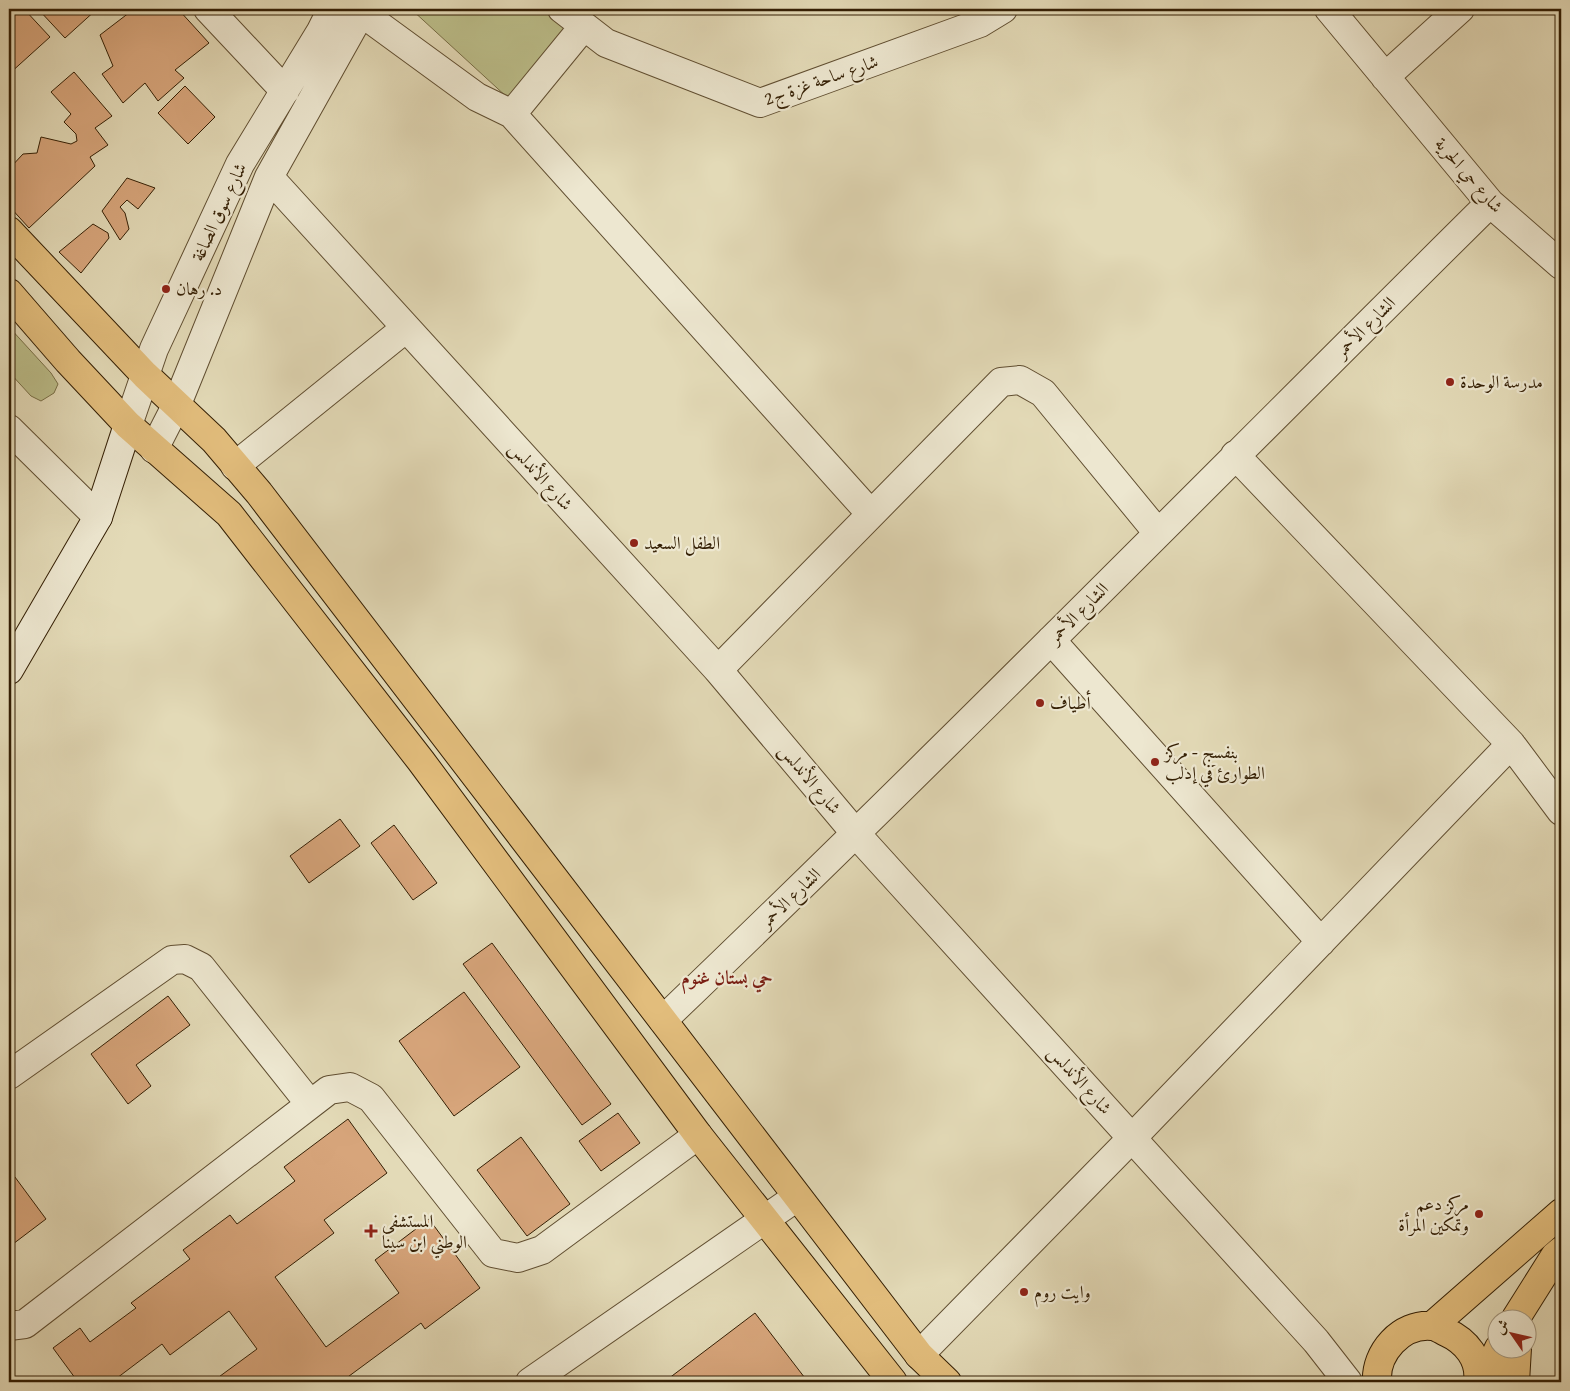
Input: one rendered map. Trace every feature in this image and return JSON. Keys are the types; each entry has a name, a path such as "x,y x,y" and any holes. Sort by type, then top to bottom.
{"main road":[{"path":"9,231 145,374 214,440 444,734 919,1355 947,1382"},
{"path":"9,293 68,361 128,425 229,514 421,761 698,1134 884,1374 893,1382"},
{"path":"1374,1380 1381,1358 1391,1342 1406,1332 1432,1326 1561,1213"},
{"path":"1524,1308 1555,1256 1561,1251"},
{"path":"1432,1326 1460,1338 1473,1354 1479,1374 1478,1382"},
{"path":"1483,1382 1494,1358"},
{"path":"1515,1382 1516,1358"}],"street":[{"path":"208,9 285,92"},
{"name":"شارع سوق الصاغة","path":"9,670 98,517 145,374 240,164 285,92 332,9"},
{"name":"شارع ساحة غزة ج2","path":"562,9 606,43 760,103 980,23 1003,9"},
{"name":"شارع حي الحرية","path":"1329,9 1490,203 1561,265"},
{"path":"1385,77 1460,9"},
{"path":"154,449 177,404 269,178 363,11 476,97 512,114 870,513"},
{"path":"512,114 584,26"},
{"name":"شارع الأندلس","path":"269,178 718,670 857,835 1316,1341 1348,1382"},
{"name":"الشارع الأحمر","path":"663,1020 857,835 1235,455 1490,203"},
{"path":"235,466 406,328"},
{"path":"718,670 870,513 1001,382 1020,380 1043,393 1158,533"},
{"path":"9,429 98,517"},
{"path":"1235,455 1512,744 1561,811"},
{"path":"1051,640 1321,942"},
{"path":"919,1355 1132,1138 1512,744"},
{"path":"9,1075 172,960 185,959 201,966 310,1104"},
{"path":"9,1326 25,1324 328,1090 350,1086 372,1098 493,1253 518,1258 542,1250 698,1134"},
{"path":"530,1382 797,1197"}],"green space":[{"path":"411,9 554,9 575,26 509,99"},
{"path":"9,327 51,373 58,384 54,393 41,401 31,396 9,372"}],"building":[{"path":"9,9 24,9 50,37 9,74"},
{"path":"38,9 97,9 65,38"},
{"path":"134,9 178,9 209,43 175,70 184,78 158,101 145,83 123,103 102,74 113,66 100,35"},
{"path":"74,72 112,116 95,128 108,145 90,157 95,166 29,228 9,206 9,169 23,154 37,153 41,137 71,144 77,141 76,134 64,122 71,114 51,92"},
{"path":"185,86 215,117 188,144 158,113"},
{"path":"127,178 155,188 138,209 127,200 120,207 125,213 129,229 120,240 102,211"},
{"path":"93,224 108,233 109,238 81,273 59,252"},
{"path":"340,819 360,846 309,883 290,856"},
{"path":"394,825 437,883 413,900 371,843"},
{"path":"492,943 611,1104 582,1125 463,964"},
{"path":"464,992 520,1067 454,1116 399,1041"},
{"path":"168,996 190,1025 136,1065 151,1086 128,1104 91,1054"},
{"path":"618,1113 640,1143 601,1171 579,1141"},
{"path":"348,1119 387,1173 324,1220 334,1233 275,1277 326,1347 399,1293 375,1260 429,1219 480,1288 425,1329 421,1323 341,1382 212,1382 257,1349 229,1311 170,1355 162,1344 117,1378 119,1381 117,1382 78,1382 53,1348 80,1328 90,1342 136,1308 131,1303 190,1259 183,1250 230,1215 237,1224 295,1181 284,1167"},
{"path":"521,1137 570,1204 527,1236 477,1170"},
{"path":"9,1169 46,1219 9,1247"},
{"path":"755,1313 808,1382 664,1382"}],"place":[{"name":"د. رهان","path":"166,289"},
{"name":"مدرسة الوحدة","path":"1450,382"},
{"name":"الطفل السعيد","path":"634,543"},
{"name":"أطياف","path":"1040,703"},
{"name":"بنفسج - مركز الطوارئ في إدلب","path":"1155,762"},
{"name":"مركز دعم وتمكين المرأة","path":"1479,1214"},
{"name":"المستشفى الوطني ابن سينا","path":"371,1231"},
{"name":"وايت روم","path":"1024,1292"}],"district":[{"name":"حي بستان غنوم","path":"727,977"}]}
